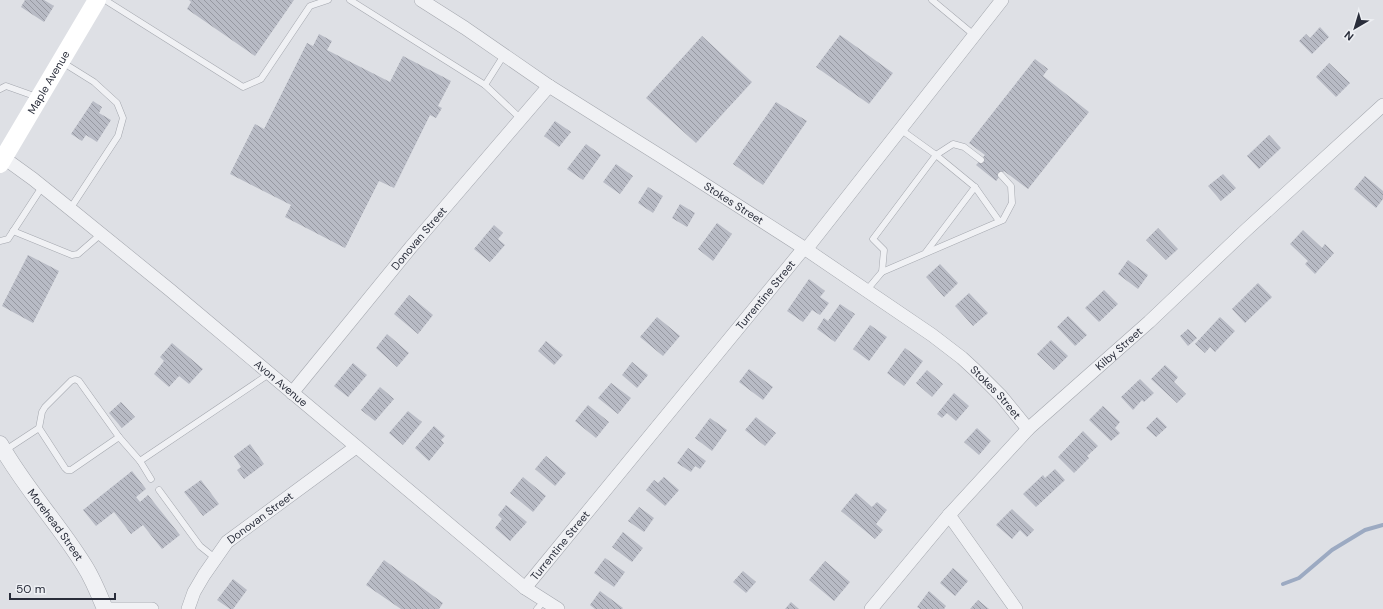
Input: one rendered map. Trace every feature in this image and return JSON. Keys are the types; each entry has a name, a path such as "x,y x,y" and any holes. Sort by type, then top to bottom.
{"main road":[{"name":"Maple Avenue","path":"2,161 97,0"}],"street":[{"name":"Stokes Street","path":"420,0 549,86 662,156 804,248 932,335 962,358 1001,396 1028,429"},
{"name":"Turrentine Street","path":"525,588 804,248 808,247 1002,0"},
{"name":"Donovan Street","path":"292,393 416,241 549,86"},
{"name":"Kilby Street","path":"871,609 949,515 1028,429 1149,322 1246,230 1383,106"},
{"name":"Avon Avenue","path":"2,161 42,187 170,290 525,588 541,605 558,609"},
{"name":"Morehead Street","path":"2,447 21,477 84,564 94,582 105,609"},
{"name":"Donovan Street","path":"188,609 194,592 215,558 228,542 356,447"},
{"path":"949,515 1016,609"},
{"path":"105,609 152,609"}],"lane":[{"path":"105,0 243,87 261,79 310,6 328,0"},
{"path":"350,0 485,85 521,119"},
{"path":"932,0 974,35"},
{"path":"485,85 504,55"},
{"path":"61,61 94,82 117,103 123,118 118,136 70,209"},
{"path":"0,89 6,86 39,98"},
{"path":"900,129 936,155 975,187 999,221"},
{"path":"882,272 884,250 872,239 936,155 953,144 964,147 981,160"},
{"path":"866,291 882,272 1003,220 1012,204 1012,186 1001,175"},
{"path":"0,241 8,239 42,187"},
{"path":"925,253 975,187"},
{"path":"13,231 72,255 78,254 101,234"},
{"path":"140,461 269,374"},
{"path":"119,437 71,470 67,470 39,428 42,412 45,407 72,381 75,379 79,381 119,437 140,461 151,478"},
{"path":"2,447 39,428"},
{"path":"159,490 200,546 215,558"}],"building":[{"path":"25,0 44,0 54,6 44,22 21,7"},
{"path":"189,0 294,0 255,56 187,9 191,2"},
{"path":"1320,27 1329,37 1312,54 1299,41 1306,34 1310,38"},
{"path":"319,34 332,41 327,50 390,82 403,56 451,81 438,106 442,108 436,118 430,115 394,188 379,181 345,248 285,217 291,205 230,174 255,124 264,129 307,43 313,46"},
{"path":"840,35 893,73 869,104 816,67"},
{"path":"702,36 752,82 696,143 646,98"},
{"path":"1035,59 1048,69 1043,76 1089,112 1028,189 1004,171 996,181 976,165 985,155 969,143"},
{"path":"1329,63 1350,83 1336,97 1316,77"},
{"path":"93,101 102,107 99,113 111,120 97,142 86,135 82,141 71,134"},
{"path":"776,102 807,121 763,185 733,164"},
{"path":"555,121 571,132 559,147 544,136"},
{"path":"1269,135 1281,148 1259,169 1247,156"},
{"path":"586,144 601,155 583,180 567,169"},
{"path":"616,164 633,176 620,194 603,182"},
{"path":"1223,174 1236,188 1221,201 1208,186"},
{"path":"1365,176 1383,191 1383,199 1376,208 1354,189"},
{"path":"648,187 663,196 653,213 638,203"},
{"path":"680,204 695,213 687,227 672,218"},
{"path":"717,223 732,234 713,261 698,249"},
{"path":"494,225 503,233 498,239 505,245 490,262 474,249"},
{"path":"1158,228 1178,249 1166,260 1146,240"},
{"path":"1303,230 1322,248 1325,244 1334,253 1315,274 1305,264 1308,261 1290,244"},
{"path":"28,255 59,271 33,323 2,306"},
{"path":"1128,260 1148,275 1138,289 1118,274"},
{"path":"940,264 958,283 944,297 926,277"},
{"path":"809,279 825,291 820,297 829,303 820,315 812,310 803,322 787,311"},
{"path":"1258,283 1272,297 1245,323 1232,309"},
{"path":"1104,290 1118,304 1099,322 1085,308"},
{"path":"969,293 988,313 973,326 955,306"},
{"path":"409,295 433,315 418,334 394,314"},
{"path":"840,304 855,314 835,342 817,329 824,318 828,321"},
{"path":"1068,316 1087,335 1075,346 1057,327"},
{"path":"657,317 680,336 663,356 640,337"},
{"path":"1220,317 1235,331 1215,352 1210,347 1205,353 1195,344"},
{"path":"870,325 887,337 869,361 853,349"},
{"path":"1188,329 1197,338 1188,346 1180,336"},
{"path":"387,334 409,353 397,367 376,348"},
{"path":"1051,340 1068,356 1054,370 1037,354"},
{"path":"546,341 563,355 554,365 538,351"},
{"path":"172,343 203,369 189,384 179,376 169,387 154,374 164,361 160,357"},
{"path":"905,348 923,361 904,386 887,373"},
{"path":"632,362 648,375 637,388 622,375"},
{"path":"353,363 367,375 348,397 334,386"},
{"path":"1165,365 1178,377 1174,382 1186,394 1177,403 1151,379"},
{"path":"749,369 773,387 763,400 739,382"},
{"path":"927,370 943,384 932,397 916,383"},
{"path":"1140,379 1154,393 1144,402 1142,400 1133,410 1121,397"},
{"path":"611,383 631,398 618,414 598,398"},
{"path":"380,387 394,399 375,421 361,410"},
{"path":"954,393 969,406 956,421 947,413 942,418 937,414"},
{"path":"121,402 135,417 122,428 109,413"},
{"path":"588,405 609,422 596,438 575,421"},
{"path":"1103,406 1120,422 1115,428 1120,433 1111,441 1089,420"},
{"path":"408,411 422,422 403,445 389,433"},
{"path":"756,417 776,433 765,446 745,430"},
{"path":"1157,417 1167,427 1156,437 1146,428"},
{"path":"710,418 727,430 712,451 695,438"},
{"path":"434,426 445,436 441,440 444,443 429,461 415,448"},
{"path":"977,428 991,441 979,455 964,442"},
{"path":"1083,431 1098,446 1087,456 1089,458 1074,473 1058,457"},
{"path":"250,444 264,464 244,479 237,470 241,467 234,456"},
{"path":"688,448 706,461 700,469 695,466 691,472 677,463"},
{"path":"546,456 566,473 555,486 535,469"},
{"path":"1055,469 1065,480 1036,507 1023,494 1043,475 1045,478"},
{"path":"132,471 146,489 136,497 140,502 148,495 180,535 162,549 143,525 131,534 114,512 96,526 83,510"},
{"path":"523,477 546,496 533,512 510,493"},
{"path":"664,477 679,490 665,506 646,490 654,480 658,483"},
{"path":"201,480 219,504 203,516 184,492"},
{"path":"856,493 872,507 877,502 887,510 876,524 883,530 875,539 841,511"},
{"path":"506,505 527,522 510,541 495,528 502,519 498,515"},
{"path":"639,507 654,518 644,532 628,521"},
{"path":"1012,509 1034,530 1027,537 1020,530 1012,539 996,525"},
{"path":"623,532 643,548 632,562 612,547"},
{"path":"605,558 625,572 614,587 594,573"},
{"path":"384,560 443,603 439,609 401,609 366,585"},
{"path":"825,561 850,582 834,601 809,580"},
{"path":"953,568 968,581 955,596 940,583"},
{"path":"743,571 756,582 746,593 733,582"},
{"path":"233,579 247,590 233,609 230,609 217,600"},
{"path":"600,591 623,608 595,609 590,605"},
{"path":"929,591 946,606 944,609 920,609 917,607"},
{"path":"978,600 989,609 970,609"},
{"path":"791,602 799,609 785,609"}],"waterway":[{"path":"1283,584 1299,578 1332,550 1365,530 1383,525"}]}
